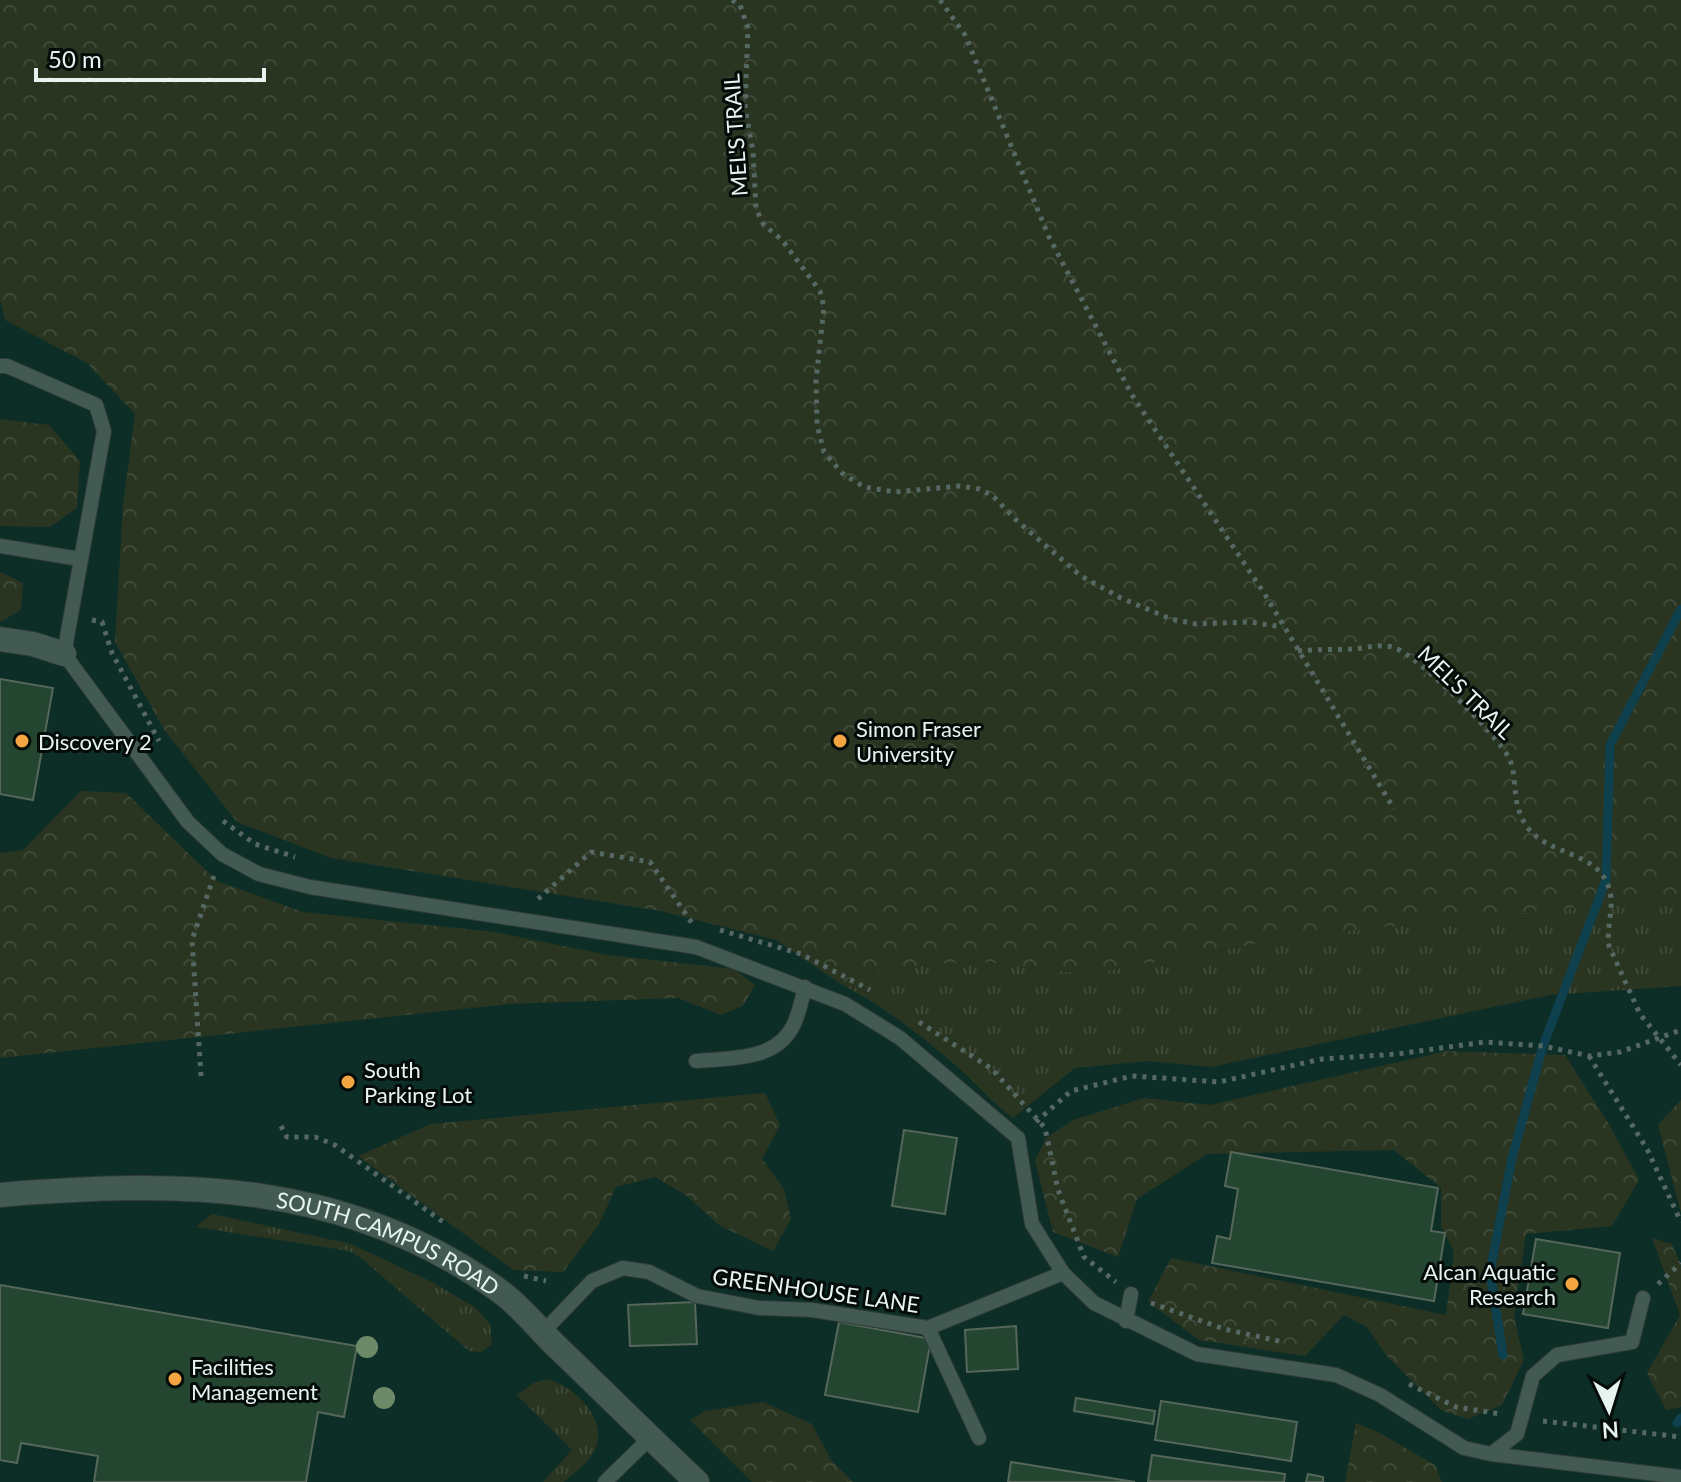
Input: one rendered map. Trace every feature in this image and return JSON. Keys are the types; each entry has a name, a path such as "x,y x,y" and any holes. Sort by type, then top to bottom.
{"street":[{"path":"0,639 33,644 64,654"},
{"name":"SOUTH CAMPUS ROAD","path":"0,1195 100,1187 201,1188 290,1200 359,1217 430,1249 502,1293 697,1482"}],"lane":[{"path":"0,366 7,366 96,405 104,431 64,654 188,822 222,854 259,874 363,897 696,947 845,1004 900,1038 1018,1138 1032,1224 1063,1273 1094,1303 1197,1354 1336,1375 1380,1395 1464,1448 1681,1477"},
{"path":"0,546 80,559"},
{"path":"696,1061 767,1051 783,1040 793,1025 805,987"},
{"name":"GREENHOUSE LANE","path":"542,1333 592,1281 623,1268 649,1272 697,1296 759,1308 812,1310 928,1328 1063,1273"},
{"path":"1126,1321 1131,1294"},
{"path":"1491,1454 1517,1434 1533,1376 1557,1355 1632,1342 1643,1298"},
{"path":"928,1328 979,1438"},
{"path":"605,1482 650,1438"}],"path":[{"name":"MEL'S TRAIL","path":"732,0 740,5 748,28 745,108 753,151 756,209 764,225 782,240 820,291 824,307 816,380 817,425 824,452 842,473 864,487 895,492 960,486 979,489 992,495 1081,576 1121,598 1171,619 1196,624 1250,622 1283,627"},
{"path":"940,0 965,35 1049,237 1132,395 1264,593 1394,809"},
{"path":"70,615 102,622 112,653 164,752"},
{"name":"MEL'S TRAIL","path":"1298,651 1383,646 1398,649 1428,672 1499,742 1511,762 1514,802 1525,825 1540,841 1598,868 1606,880 1611,894 1607,934 1609,946 1640,1014 1659,1037"},
{"path":"219,818 255,844 308,862"},
{"path":"524,897 540,899 591,852 650,862 693,924 705,927"},
{"path":"201,1076 192,940 207,897"},
{"path":"717,929 801,954 873,992"},
{"path":"913,1018 992,1069 1045,1128 1058,1190 1084,1257 1136,1298 1224,1329 1294,1344"},
{"path":"1018,1138 1071,1091 1132,1076 1219,1082 1322,1059 1397,1054 1485,1042 1543,1046 1589,1056 1620,1052 1681,1030"},
{"path":"1659,1037 1681,1065"},
{"path":"1589,1056 1647,1149 1681,1222"},
{"path":"281,1126 287,1137 315,1137 335,1145 455,1231"},
{"path":"1643,1298 1681,1263"},
{"path":"1403,1381 1456,1407 1681,1437"}],"shaded area":[{"name":"Simon Fraser University","path":"0,0 1681,0 1681,1482 0,1482"}],"green space":[{"path":"0,0 1681,0 1681,897 1315,934 1087,974 977,961 898,968 839,983 776,940 660,911 331,858 237,822 165,731 115,642 123,505 135,414 87,363 5,320 0,299"},
{"path":"0,419 49,425 80,461 77,508 50,527 0,526"},
{"path":"0,572 23,583 21,610 0,622"},
{"path":"81,791 126,793 217,881 303,912 495,932 608,955 734,969 755,985 743,1006 721,1015 678,998 510,1004 0,1058 0,853 23,850"},
{"path":"1681,897 1681,986 1550,995 1211,1067 1148,1061 1075,1068 1013,1118 918,1034 839,983 898,968 977,961 1087,974 1315,934"},
{"path":"1447,1051 1565,1055 1610,1126 1639,1180 1612,1226 1526,1234 1514,1317 1524,1360 1502,1405 1468,1419 1441,1410 1386,1355 1367,1327 1344,1315 1305,1356 1199,1340 1148,1302 1171,1258 1446,1315 1454,1252 1441,1226 1441,1188 1394,1150 1207,1154 1137,1199 1118,1257 1053,1232 1035,1161 1046,1138 1073,1120 1144,1098 1210,1105"},
{"path":"765,1093 780,1125 762,1159 784,1189 791,1219 773,1251 719,1225 687,1196 655,1177 616,1187 598,1226 563,1272 513,1270 358,1156 431,1124"},
{"path":"1681,1100 1681,1213 1658,1125"},
{"path":"212,1214 351,1244 432,1282 476,1308 490,1324 492,1344 481,1352 469,1351 349,1251 196,1227"},
{"path":"1652,1238 1672,1244 1681,1266 1681,1407 1666,1410 1647,1373 1680,1315"},
{"path":"547,1379 580,1398 595,1419 598,1431 592,1455 564,1482 543,1482 572,1450 517,1395 533,1383"},
{"path":"763,1402 812,1424 831,1460 853,1482 752,1482 690,1420 705,1411"},
{"path":"1356,1423 1435,1465 1442,1482 1345,1482"}],"building":[{"name":"Discovery 2","path":"0,679 53,688 33,800 0,794"},
{"path":"904,1130 957,1138 945,1214 892,1206"},
{"path":"1231,1152 1438,1188 1431,1231 1445,1233 1434,1301 1212,1263 1217,1236 1230,1239 1238,1189 1225,1186"},
{"name":"Alcan Aquatic Research","path":"1536,1239 1620,1253 1608,1328 1523,1314"},
{"name":"Facilities Management","path":"0,1285 357,1346 344,1417 318,1412 306,1482 94,1482 98,1456 21,1443 17,1463 0,1460"},
{"path":"695,1302 697,1344 630,1346 628,1305"},
{"path":"839,1322 931,1339 918,1412 825,1395"},
{"path":"1016,1326 1018,1369 967,1372 965,1330"},
{"path":"1076,1398 1155,1411 1153,1424 1074,1411"},
{"path":"1161,1401 1297,1422 1291,1461 1155,1440"},
{"path":"1152,1455 1285,1474 1284,1482 1148,1481"},
{"path":"1011,1462 1135,1482 1008,1482"},
{"path":"1308,1474 1323,1477 1323,1482 1306,1482"}],"waterway":[{"path":"1503,1355 1490,1272 1512,1158 1543,1046 1606,880 1610,745 1681,609"},
{"path":"1677,1423 1681,1418"}],"place":[{"name":"Discovery 2","path":"22,741"},
{"name":"Simon Fraser University","path":"840,741"},
{"name":"South Parking Lot","path":"348,1082"},
{"name":"Alcan Aquatic Research","path":"1572,1284"},
{"name":"Facilities Management","path":"175,1379"}]}
